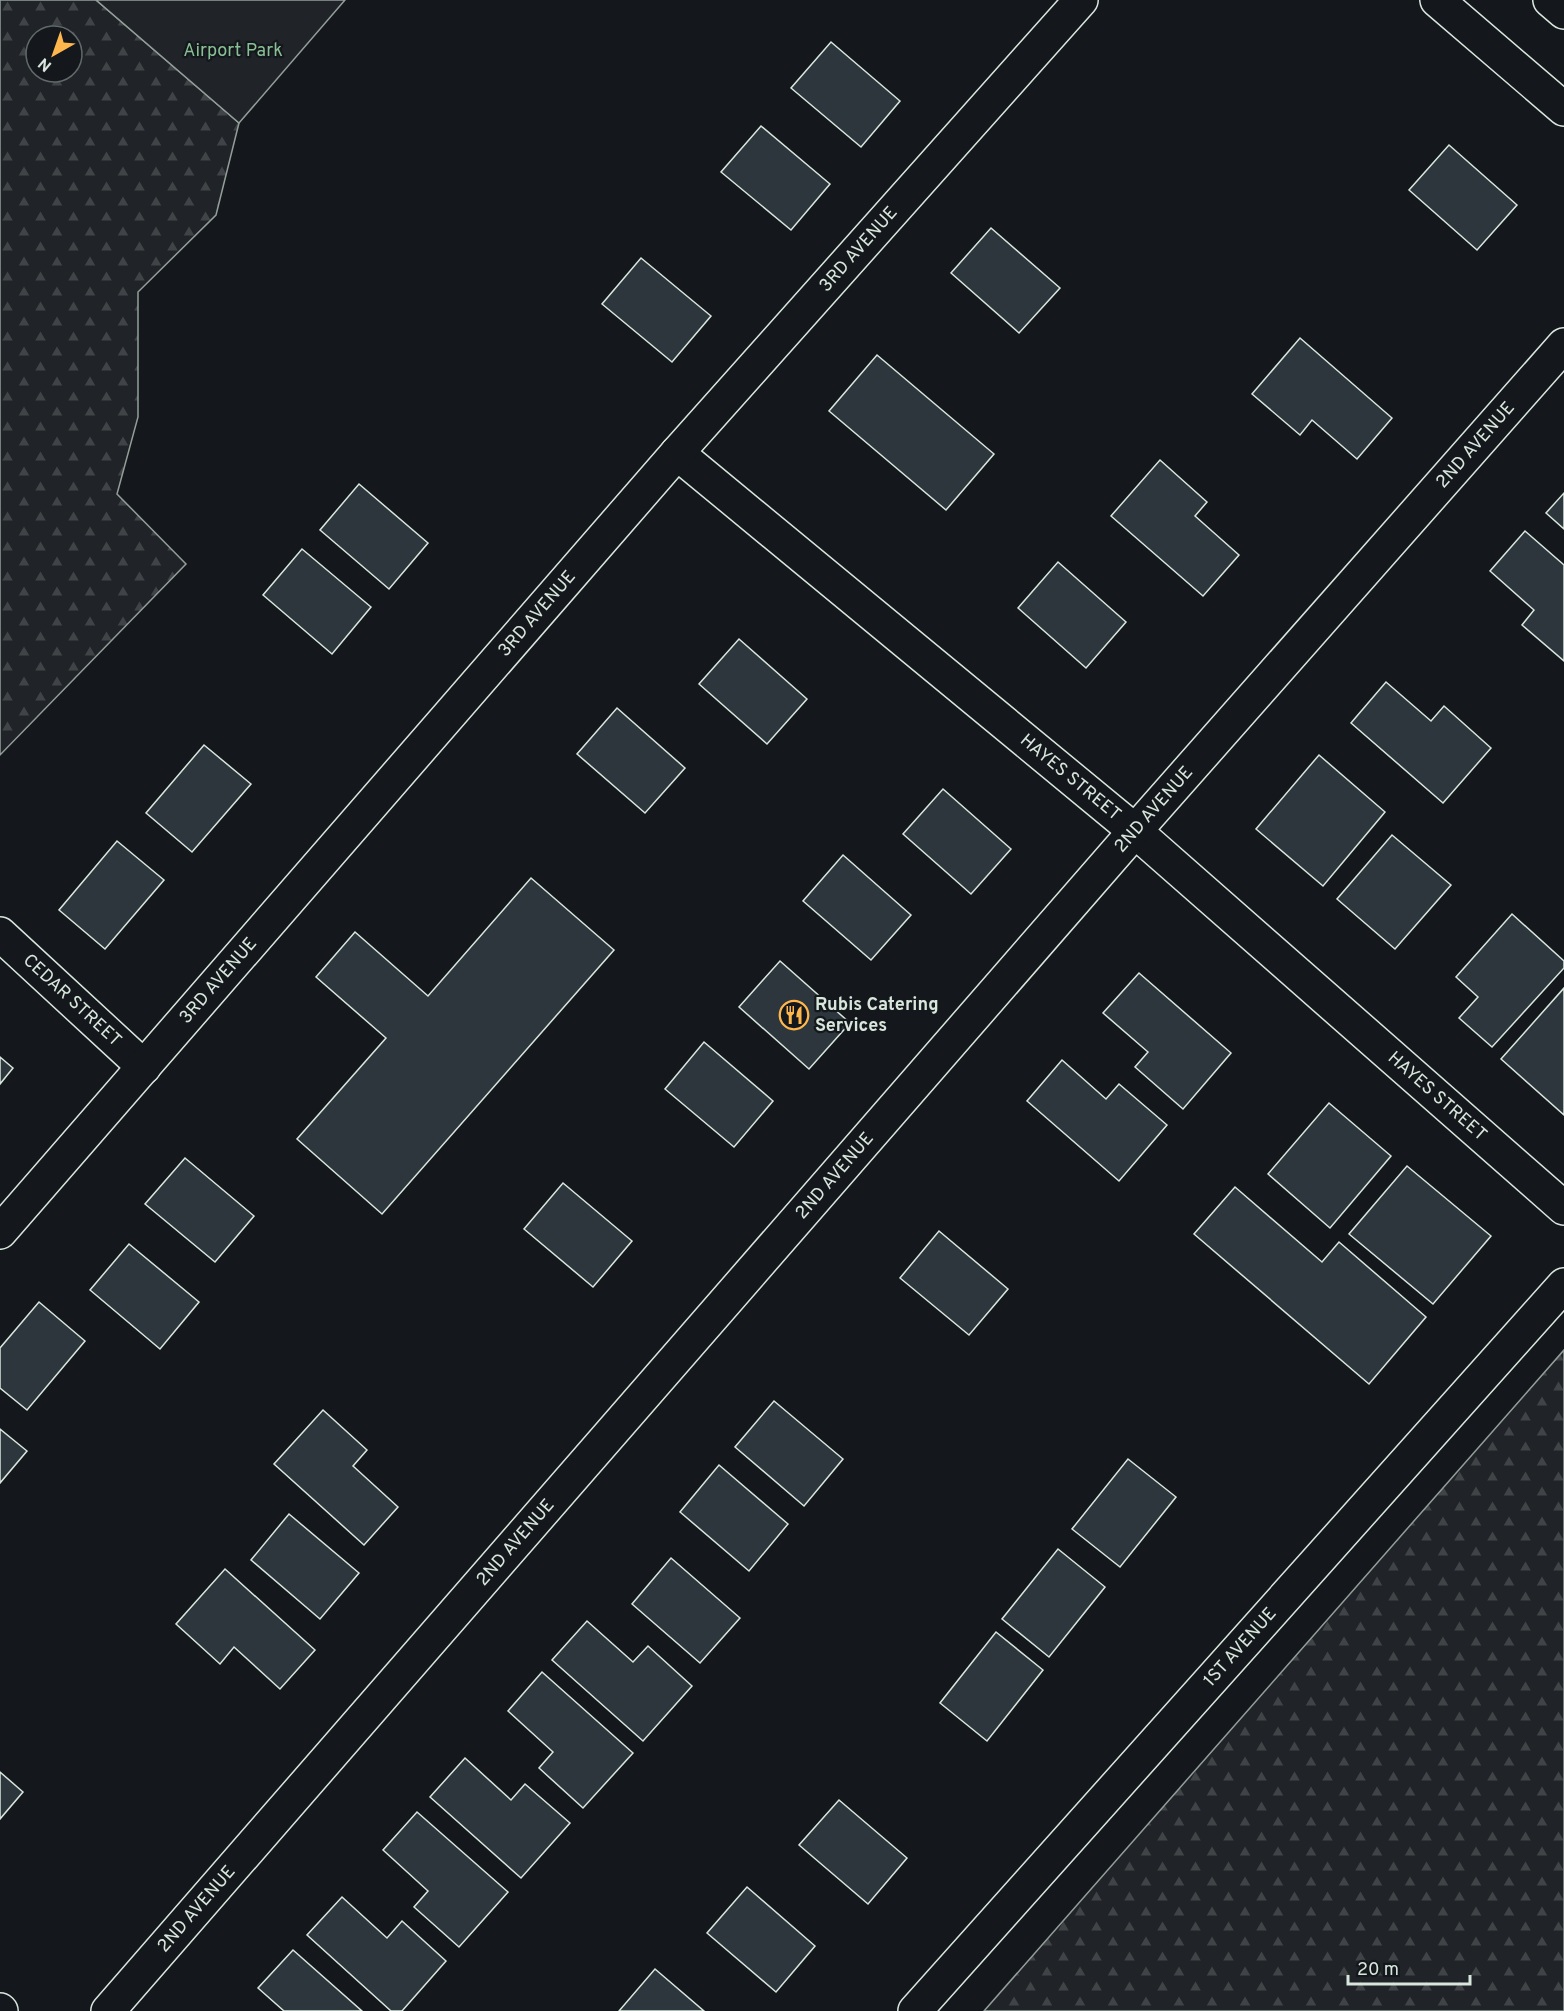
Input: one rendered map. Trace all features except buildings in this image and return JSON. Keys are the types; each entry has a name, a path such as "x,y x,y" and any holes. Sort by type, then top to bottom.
{"street":[{"name":"3RD AVENUE","path":"0,1232 677,453 1081,0"},
{"path":"1437,0 1564,109"},
{"path":"1550,0 1564,12"},
{"name":"2ND AVENUE","path":"108,2011 1135,831 1564,345"},
{"name":"HAYES STREET","path":"677,453 1135,831 1564,1208"},
{"name":"CEDAR STREET","path":"0,934 144,1067"},
{"name":"1ST AVENUE","path":"915,2011 1564,1285"}],"green space":[{"path":"0,0 96,0 239,123 216,215 138,292 138,417 117,494 186,564 0,755"},
{"name":"Airport Park","path":"96,0 345,0 239,123"},
{"path":"1564,1350 1564,2011 984,2011"}],"place":[{"name":"Rubis Catering Services","path":"794,1015"}]}
